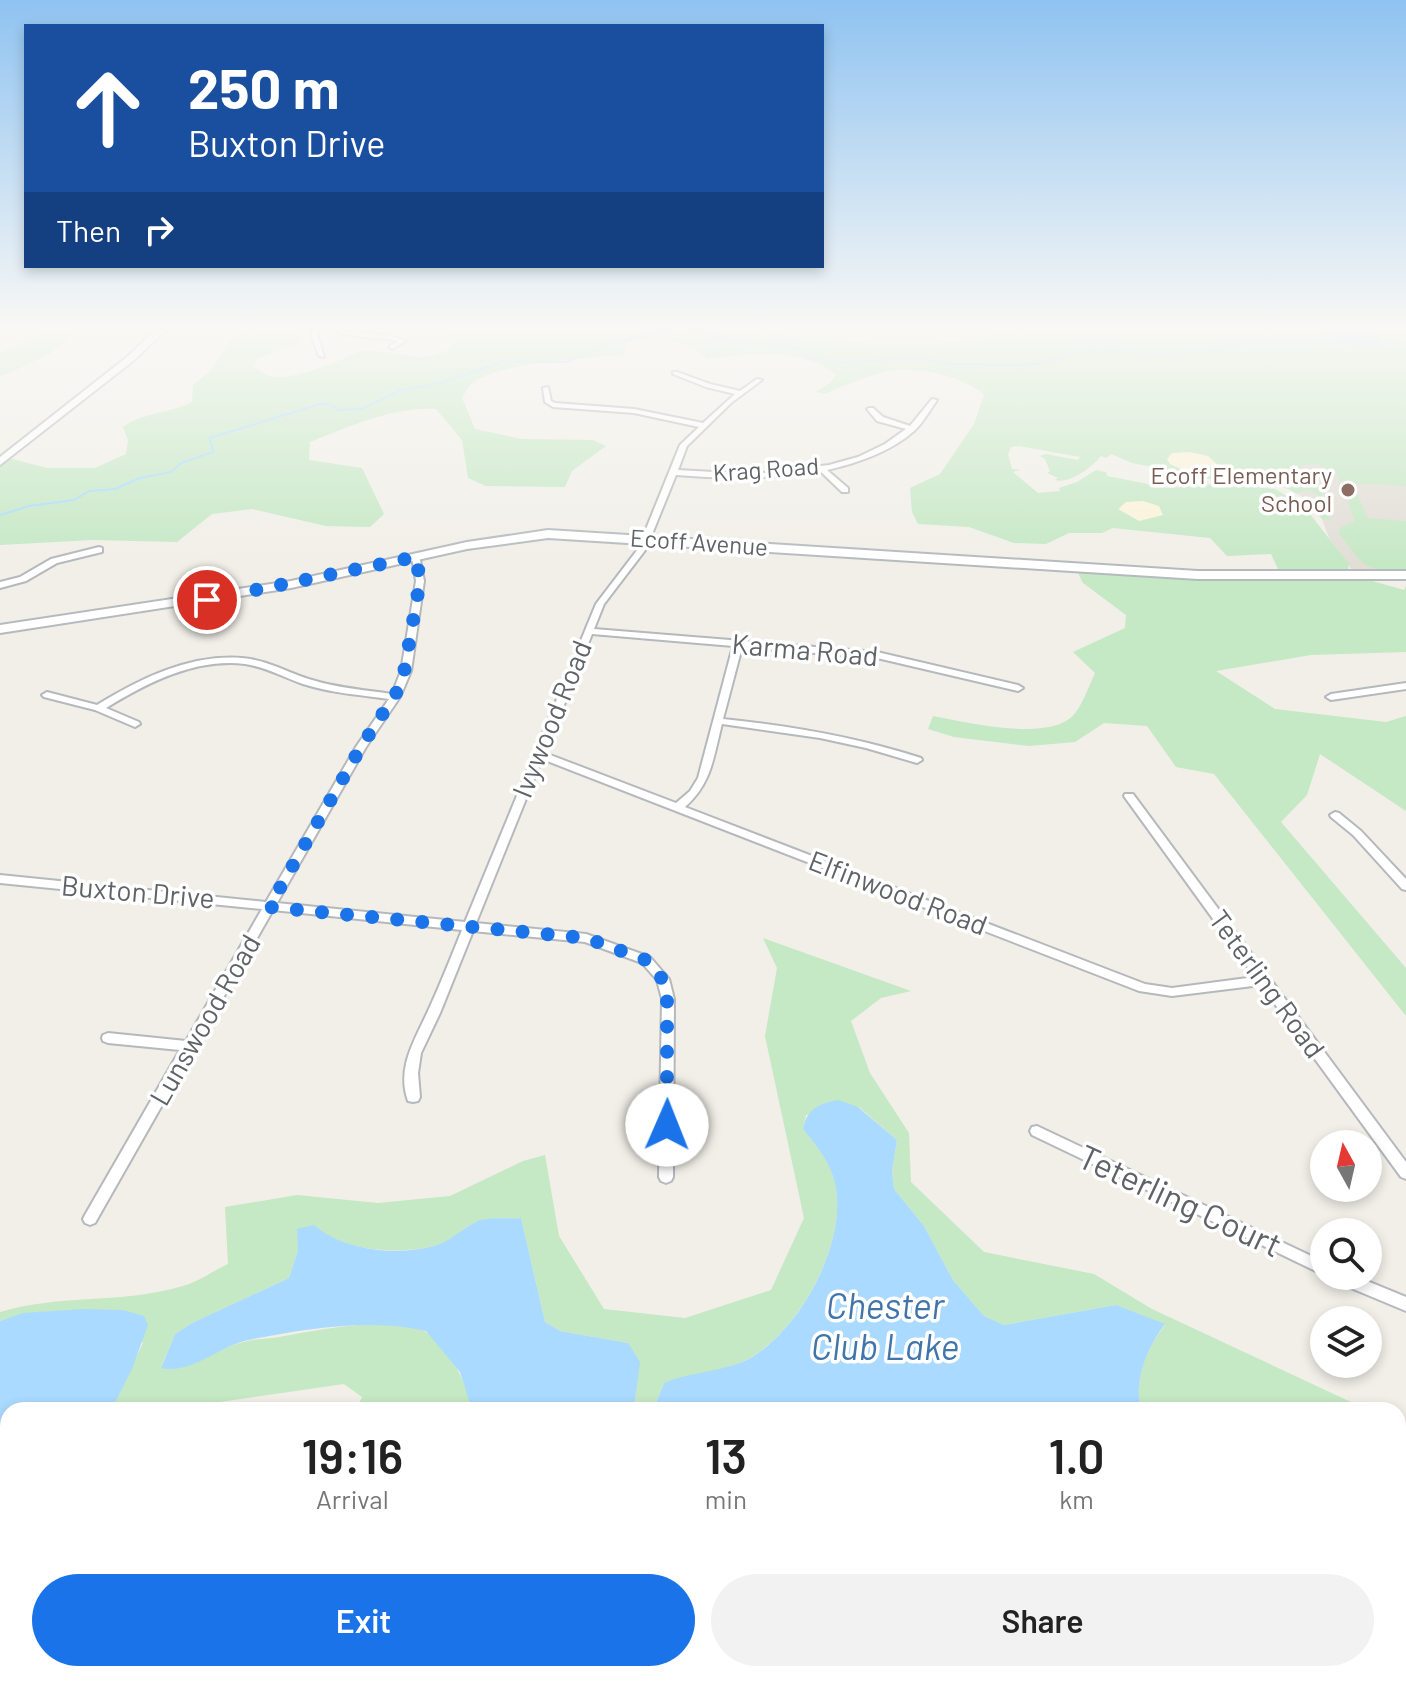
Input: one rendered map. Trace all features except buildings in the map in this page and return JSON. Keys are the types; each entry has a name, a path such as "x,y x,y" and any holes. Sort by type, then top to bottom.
{"street":[{"path":"0,462 68,408"},
{"path":"606,408 702,425"},
{"name":"Ivywood Road","path":"413,1097 410,1078 412,1057 434,1013 602,598 636,560 684,445 722,408"},
{"name":"Krag Road","path":"672,472 751,475 820,467 878,450 912,429 928,408"},
{"path":"871,409 880,419 912,429"},
{"path":"820,467 845,490"},
{"name":"Ecoff Avenue","path":"0,629 207,600 537,534 1190,575 1406,575"},
{"path":"0,585 23,579 54,561 99,550"},
{"name":"Lunswood Road","path":"90,1219 361,747 395,697 406,671 420,581 416,557"},
{"name":"Karma Road","path":"588,631 877,655 1018,688"},
{"path":"677,808 694,793 703,778 738,644"},
{"path":"98,708 160,674 185,666 226,661 265,665 320,686 395,697"},
{"path":"1331,697 1406,686"},
{"path":"47,695 98,708 135,724"},
{"path":"719,721 820,732 867,743 917,760"},
{"name":"Elfinwood Road","path":"538,754 1143,988 1182,991 1264,980"},
{"name":"Teterling Road","path":"1129,796 1406,1173"},
{"path":"1335,815 1357,833 1406,886"},
{"name":"Buxton Drive","path":"0,879 214,898 269,907 586,938 636,955 657,970 663,979 668,999 666,1177"},
{"path":"108,1038 190,1046"},
{"name":"Teterling Court","path":"1037,1131 1310,1262"},
{"path":"1372,1290 1406,1304"}],"shaded area":[{"name":"Ecoff Elementary School","path":"1266,408 1406,408 1406,575 1355,574 1329,538 1322,519 1303,497 1285,487"}],"green space":[{"path":"466,408 475,429 521,439 593,440 606,446 572,471 565,487 486,486 468,478 462,440 436,409 404,411 372,419 310,442 309,460 362,468 384,514 370,527 326,526 252,509 212,514 177,542 93,540 0,545 0,465 9,458 47,468 95,468 126,454 128,440 123,427 139,418 174,409"},
{"path":"979,408 1406,408 1406,486 1352,483 1368,518 1406,521 1406,571 1373,568 1354,553 1339,533 1340,528 1355,521 1336,472 1317,464 1302,465 1299,469 1319,485 1331,520 1322,519 1311,506 1322,505 1317,494 1310,490 1296,493 1268,483 1178,477 1167,474 1163,469 1132,463 1111,454 1106,458 1101,456 1086,470 1061,481 1047,473 1050,471 1045,459 1040,456 1046,454 1078,460 1080,457 1019,446 1011,447 1008,454 1012,469 1020,470 1013,472 1038,493 1060,491 1059,488 1077,482 1096,470 1106,472 1107,476 1169,488 1227,483 1275,489 1303,505 1349,564 1348,570 1262,572 1278,569 1271,554 1227,556 1210,538 1113,528 1102,533 1069,533 1046,544 1014,543 969,527 918,524 912,512 910,488 940,474 974,424"},
{"path":"1076,569 1362,578 1404,590 1406,586 1406,652 1311,655 1216,671 1275,709 1386,722 1406,716 1406,811 1320,754 1307,795 1281,822 1406,968 1406,1016 1214,774 1176,767 1147,726 1104,723 1075,742 1029,746 954,737 928,729 933,716 987,726 1030,729 1065,722 1076,712 1095,673 1073,652 1125,628 1126,615 1083,583"},
{"path":"763,938 911,991 881,998 851,1021 870,1073 909,1133 911,1182 984,1252 1094,1274 1152,1309 1351,1402 1140,1402 1143,1365 1165,1325 1116,1305 1004,1325 984,1316 953,1280 924,1226 894,1189 892,1171 897,1140 859,1107 806,1115 803,1129 833,1175 837,1199 836,1224 829,1250 805,1301 772,1342 753,1356 721,1369 664,1383 656,1402 635,1402 636,1391 628,1343 560,1331 545,1322 521,1218 482,1220 440,1244 403,1250 355,1246 314,1226 298,1250 289,1278 175,1334 161,1367 192,1363 250,1340 329,1328 394,1324 412,1327 435,1338 462,1378 470,1402 360,1402 362,1397 344,1384 219,1402 115,1402 143,1343 123,1310 46,1312 0,1321 0,1312 22,1306 160,1292 200,1279 228,1264 225,1207 297,1195 378,1203 450,1196 523,1161 545,1155 559,1236 604,1309 685,1318 771,1290 804,1218 765,1036 777,968"}],"sand":[{"path":"1190,452 1208,456 1218,465 1189,473 1170,464 1167,459 1172,453"},
{"path":"1143,501 1159,506 1163,515 1139,521 1118,509 1126,502"}],"water":[{"name":"Chester Club Lake","path":"838,1100 858,1107 897,1140 892,1171 894,1189 924,1226 953,1280 984,1316 1004,1325 1116,1305 1165,1324 1144,1364 1140,1402 656,1402 664,1383 731,1366 752,1357 771,1343 805,1302 819,1277 836,1225 837,1199 833,1176 820,1151 803,1129 807,1116 825,1103"},
{"path":"521,1218 545,1322 560,1331 628,1343 640,1362 635,1402 469,1402 460,1372 426,1331 382,1325 337,1326 248,1340 194,1364 161,1368 175,1334 289,1278 298,1250 297,1229 314,1225 326,1234 355,1246 404,1251 440,1244 478,1221"},
{"path":"83,1309 123,1310 144,1316 148,1325 132,1369 115,1402 0,1402 0,1321 23,1313"}],"waterway":[{"path":"0,515 29,506 74,500 89,491 115,489 140,478 171,472 181,463 213,452 210,438 305,408"},
{"path":"336,408 363,408"}],"place":[{"name":"Ecoff Elementary School","path":"1348,490"}],"route":[{"path":"207,600 418,559 420,581 402,684 361,747 269,907 563,934 611,945 646,960 657,970 667,989 667,1125"}]}
